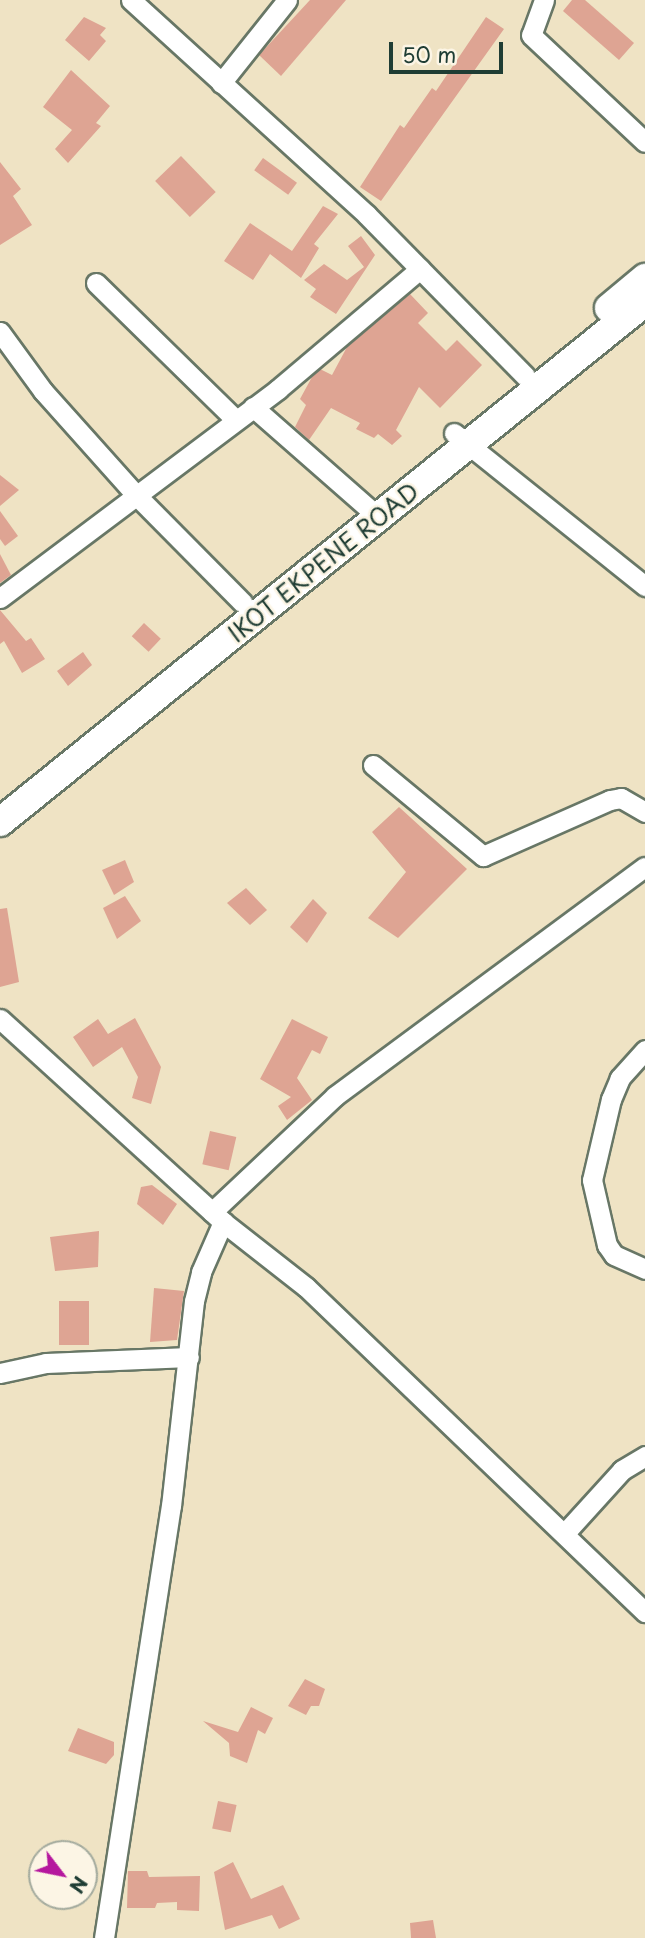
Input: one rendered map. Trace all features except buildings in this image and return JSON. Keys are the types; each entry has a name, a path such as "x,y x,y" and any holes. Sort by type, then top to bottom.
{"highway":[{"name":"IKOT EKPENE ROAD","path":"461,439 525,376 645,278"},
{"name":"IKOT EKPENE ROAD","path":"0,822 371,511 461,439 645,302"},
{"name":"IKOT EKPENE ROAD","path":"0,798 243,603 371,511"}],"street":[{"path":"131,0 420,269 525,376"},
{"path":"221,82 287,0"},
{"path":"544,0 531,35 645,142"},
{"path":"0,598 253,407 420,269"},
{"path":"96,283 236,420"},
{"path":"0,332 43,391 135,494 243,603"},
{"path":"253,407 371,511"},
{"path":"461,439 645,586"},
{"path":"373,765 483,856 610,800 621,798 645,812"},
{"path":"104,1938 171,1506 201,1272 217,1217 335,1096 645,867"},
{"path":"0,1019 217,1217 306,1287 645,1612"},
{"path":"645,1050 620,1077 611,1099 592,1180 607,1245 614,1255 645,1269"},
{"path":"0,1373 46,1363 189,1357"},
{"path":"564,1534 622,1470 645,1456"}]}
